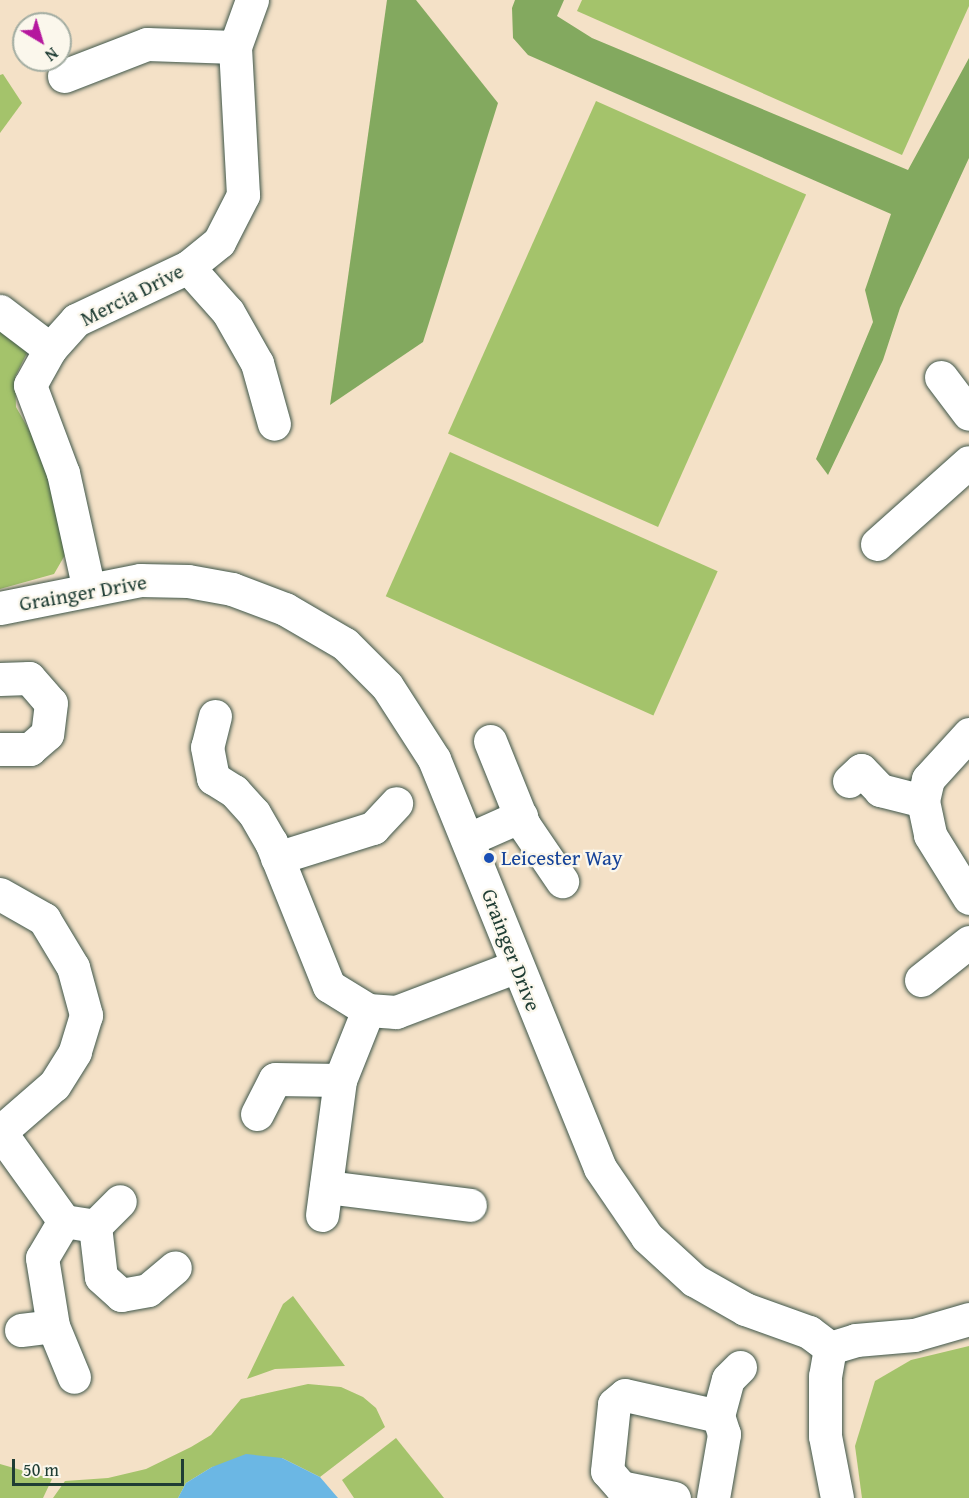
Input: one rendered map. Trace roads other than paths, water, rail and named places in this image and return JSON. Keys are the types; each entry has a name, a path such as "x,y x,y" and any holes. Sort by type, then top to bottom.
{"street":[{"name":"Mercia Drive","path":"89,590 63,473 30,385 50,349 76,320 188,267 219,242 243,195 235,47 252,0"},
{"path":"64,76 147,44 235,47"},
{"path":"188,267 228,312 256,363 274,424"},
{"path":"0,311 50,349"},
{"path":"941,377 969,414"},
{"path":"877,544 969,462"},
{"name":"Grainger Drive","path":"0,608 141,580 188,581 232,589 314,624 345,644 387,686 412,720 469,839 583,1131 600,1168 647,1237 694,1280 744,1309 809,1332 830,1348"},
{"path":"0,680 29,678 51,703 46,734 30,749 0,749"},
{"path":"215,717 207,747 213,778 234,791 254,813 274,850 329,986 368,1010 396,1012 420,1005 517,966"},
{"path":"969,734 928,779 923,801 930,835 969,898"},
{"path":"490,741 521,816 562,881"},
{"path":"849,781 861,770 880,790 923,801"},
{"path":"274,850 372,828 396,803"},
{"path":"469,839 521,816"},
{"path":"0,894 44,919 74,968 86,1015 75,1052 54,1085 0,1132 80,1224 101,1277 121,1295 148,1290 175,1267"},
{"path":"921,980 969,942"},
{"path":"368,1010 340,1080 324,1201 470,1205"},
{"path":"257,1114 274,1079 340,1080"},
{"path":"74,1377 53,1326 42,1258 80,1224 120,1201"},
{"path":"837,1498 825,1436 825,1376 830,1348 856,1340 914,1335 969,1319"},
{"path":"21,1330 53,1326"},
{"path":"713,1498 724,1434 718,1416 728,1379 740,1367"},
{"path":"674,1498 621,1487 606,1471 614,1404 626,1395 718,1416"}],"water":[{"path":"246,1454 282,1458 320,1477 338,1498 178,1498 186,1483 212,1467"}],"place":[{"name":"Leicester Way","path":"489,858"}]}
